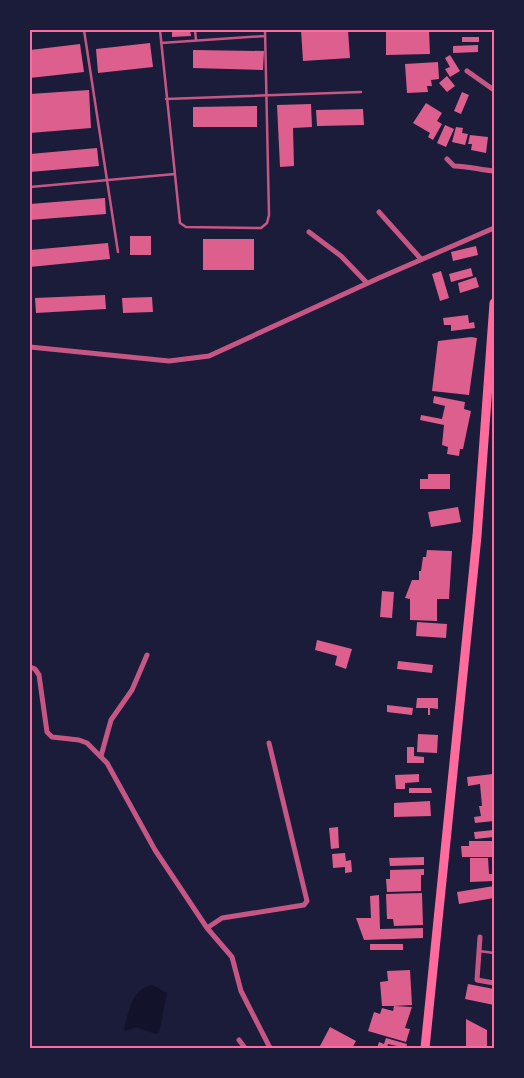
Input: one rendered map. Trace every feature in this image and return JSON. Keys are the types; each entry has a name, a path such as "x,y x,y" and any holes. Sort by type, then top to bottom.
{"highway":[{"path":"425,1048 490,402 494,303"}],"street":[{"path":"467,71 494,90"},
{"path":"447,159 454,166 469,166 474,169 494,171"},
{"path":"379,212 421,259"},
{"path":"30,347 169,361 209,356 367,283 494,228"},
{"path":"309,232 341,256 367,283"},
{"path":"101,756 111,720 132,690 147,655"},
{"path":"30,667 35,669 39,676 49,735 79,740 101,756 155,850 207,928 232,957 241,991 270,1048"},
{"path":"207,928 222,918 304,906 308,901 269,743"},
{"path":"480,938 478,980 494,983"},
{"path":"239,1040 245,1048"}],"lane":[{"path":"84,30 118,252"},
{"path":"160,30 180,223 186,227 261,228 267,223 269,214 268,97 265,30"},
{"path":"195,30 196,40"},
{"path":"161,43 265,36"},
{"path":"166,99 268,97 361,92"},
{"path":"30,187 175,174"},
{"path":"480,951 494,953"}],"shaded area":[{"path":"152,985 167,993 159,1033 156,1034 136,1027 125,1031 124,1028 132,1001 145,987"}],"building":[{"path":"172,30 190,30 191,36 172,37"},
{"path":"301,30 348,30 350,58 303,61"},
{"path":"386,30 429,30 430,54 386,55"},
{"path":"462,37 479,37 479,42 462,42"},
{"path":"150,43 153,67 98,73 96,49"},
{"path":"80,44 84,72 30,78 30,50"},
{"path":"478,45 478,52 453,53 453,46"},
{"path":"193,50 264,51 263,70 193,68"},
{"path":"450,55 460,71 450,77 445,69 450,67 445,58"},
{"path":"438,62 439,79 431,80 432,86 427,86 428,92 407,93 405,64"},
{"path":"447,76 455,86 447,92 439,83"},
{"path":"89,90 91,128 30,133 30,94"},
{"path":"462,92 469,95 461,114 454,111"},
{"path":"426,103 442,113 437,121 442,124 433,140 428,137 430,133 413,123"},
{"path":"311,104 312,127 293,128 294,166 280,167 277,105"},
{"path":"257,106 257,127 193,127 193,107"},
{"path":"363,109 364,125 317,126 316,110"},
{"path":"445,125 454,129 446,147 437,143"},
{"path":"456,127 463,128 462,133 468,134 465,145 452,142"},
{"path":"470,135 488,137 486,153 471,150 472,144 468,144"},
{"path":"97,148 99,166 30,172 30,154"},
{"path":"105,198 106,214 30,220 30,204"},
{"path":"130,236 151,236 151,255 130,255"},
{"path":"203,239 254,239 254,270 203,270"},
{"path":"108,243 110,259 30,267 30,250"},
{"path":"476,246 478,255 453,261 451,252"},
{"path":"471,268 473,276 451,282 449,274"},
{"path":"441,271 449,298 440,301 432,274"},
{"path":"476,277 479,287 460,293 458,283"},
{"path":"105,295 106,309 36,313 35,298"},
{"path":"152,297 153,312 123,313 122,298"},
{"path":"468,315 469,323 474,322 475,328 451,331 451,325 444,325 443,318"},
{"path":"477,338 469,395 432,391 438,341"},
{"path":"434,396 465,402 464,409 471,411 463,449 460,449 459,456 447,454 448,447 442,445 444,425 420,420 421,415 442,419 445,406 433,403"},
{"path":"428,474 450,474 450,489 420,489 420,479 428,479"},
{"path":"458,507 461,522 431,527 428,512"},
{"path":"427,550 452,551 449,599 437,599 437,621 410,620 410,599 405,598 412,580 419,580 419,571 421,571 423,557 426,557"},
{"path":"382,591 394,592 392,618 380,617"},
{"path":"417,622 447,624 446,638 416,636"},
{"path":"317,640 352,649 346,669 335,665 337,656 315,650"},
{"path":"398,661 433,665 432,673 397,669"},
{"path":"417,698 438,698 438,709 430,708 430,715 428,715 428,708 416,708"},
{"path":"387,705 413,708 412,715 387,712"},
{"path":"418,734 438,735 437,753 417,752"},
{"path":"407,747 414,747 414,756 424,757 424,763 407,763"},
{"path":"419,774 419,782 405,783 405,789 396,789 395,775"},
{"path":"493,774 494,821 475,823 474,817 481,816 479,806 482,806 480,784 468,786 467,777"},
{"path":"409,788 431,788 432,793 409,793"},
{"path":"430,801 431,816 394,817 394,803"},
{"path":"338,827 339,848 331,849 329,828"},
{"path":"494,830 494,837 475,839 474,832"},
{"path":"469,841 494,841 494,857 462,857 461,846 469,846"},
{"path":"345,853 346,861 351,860 352,872 345,873 345,867 333,868 332,854"},
{"path":"424,857 424,865 390,866 389,858"},
{"path":"470,858 488,858 489,874 494,874 494,881 470,882"},
{"path":"424,869 424,875 421,875 421,891 387,892 386,879 390,879 390,870"},
{"path":"494,886 494,898 459,904 457,892"},
{"path":"422,893 423,925 394,926 393,919 387,919 386,894"},
{"path":"379,895 380,929 423,928 423,938 364,940 356,918 371,918 370,896"},
{"path":"370,944 403,944 403,950 370,950"},
{"path":"410,970 412,1005 382,1006 380,982 388,981 387,971"},
{"path":"468,984 494,989 494,1005 465,999"},
{"path":"394,1006 412,1007 405,1028 410,1029 406,1042 368,1031 374,1012 380,1014 382,1008 393,1011"},
{"path":"466,1019 487,1030 487,1048 466,1048"},
{"path":"330,1027 356,1041 352,1048 320,1046"},
{"path":"386,1038 407,1044 406,1048 388,1044 387,1048 377,1048 379,1042 384,1044"}]}
